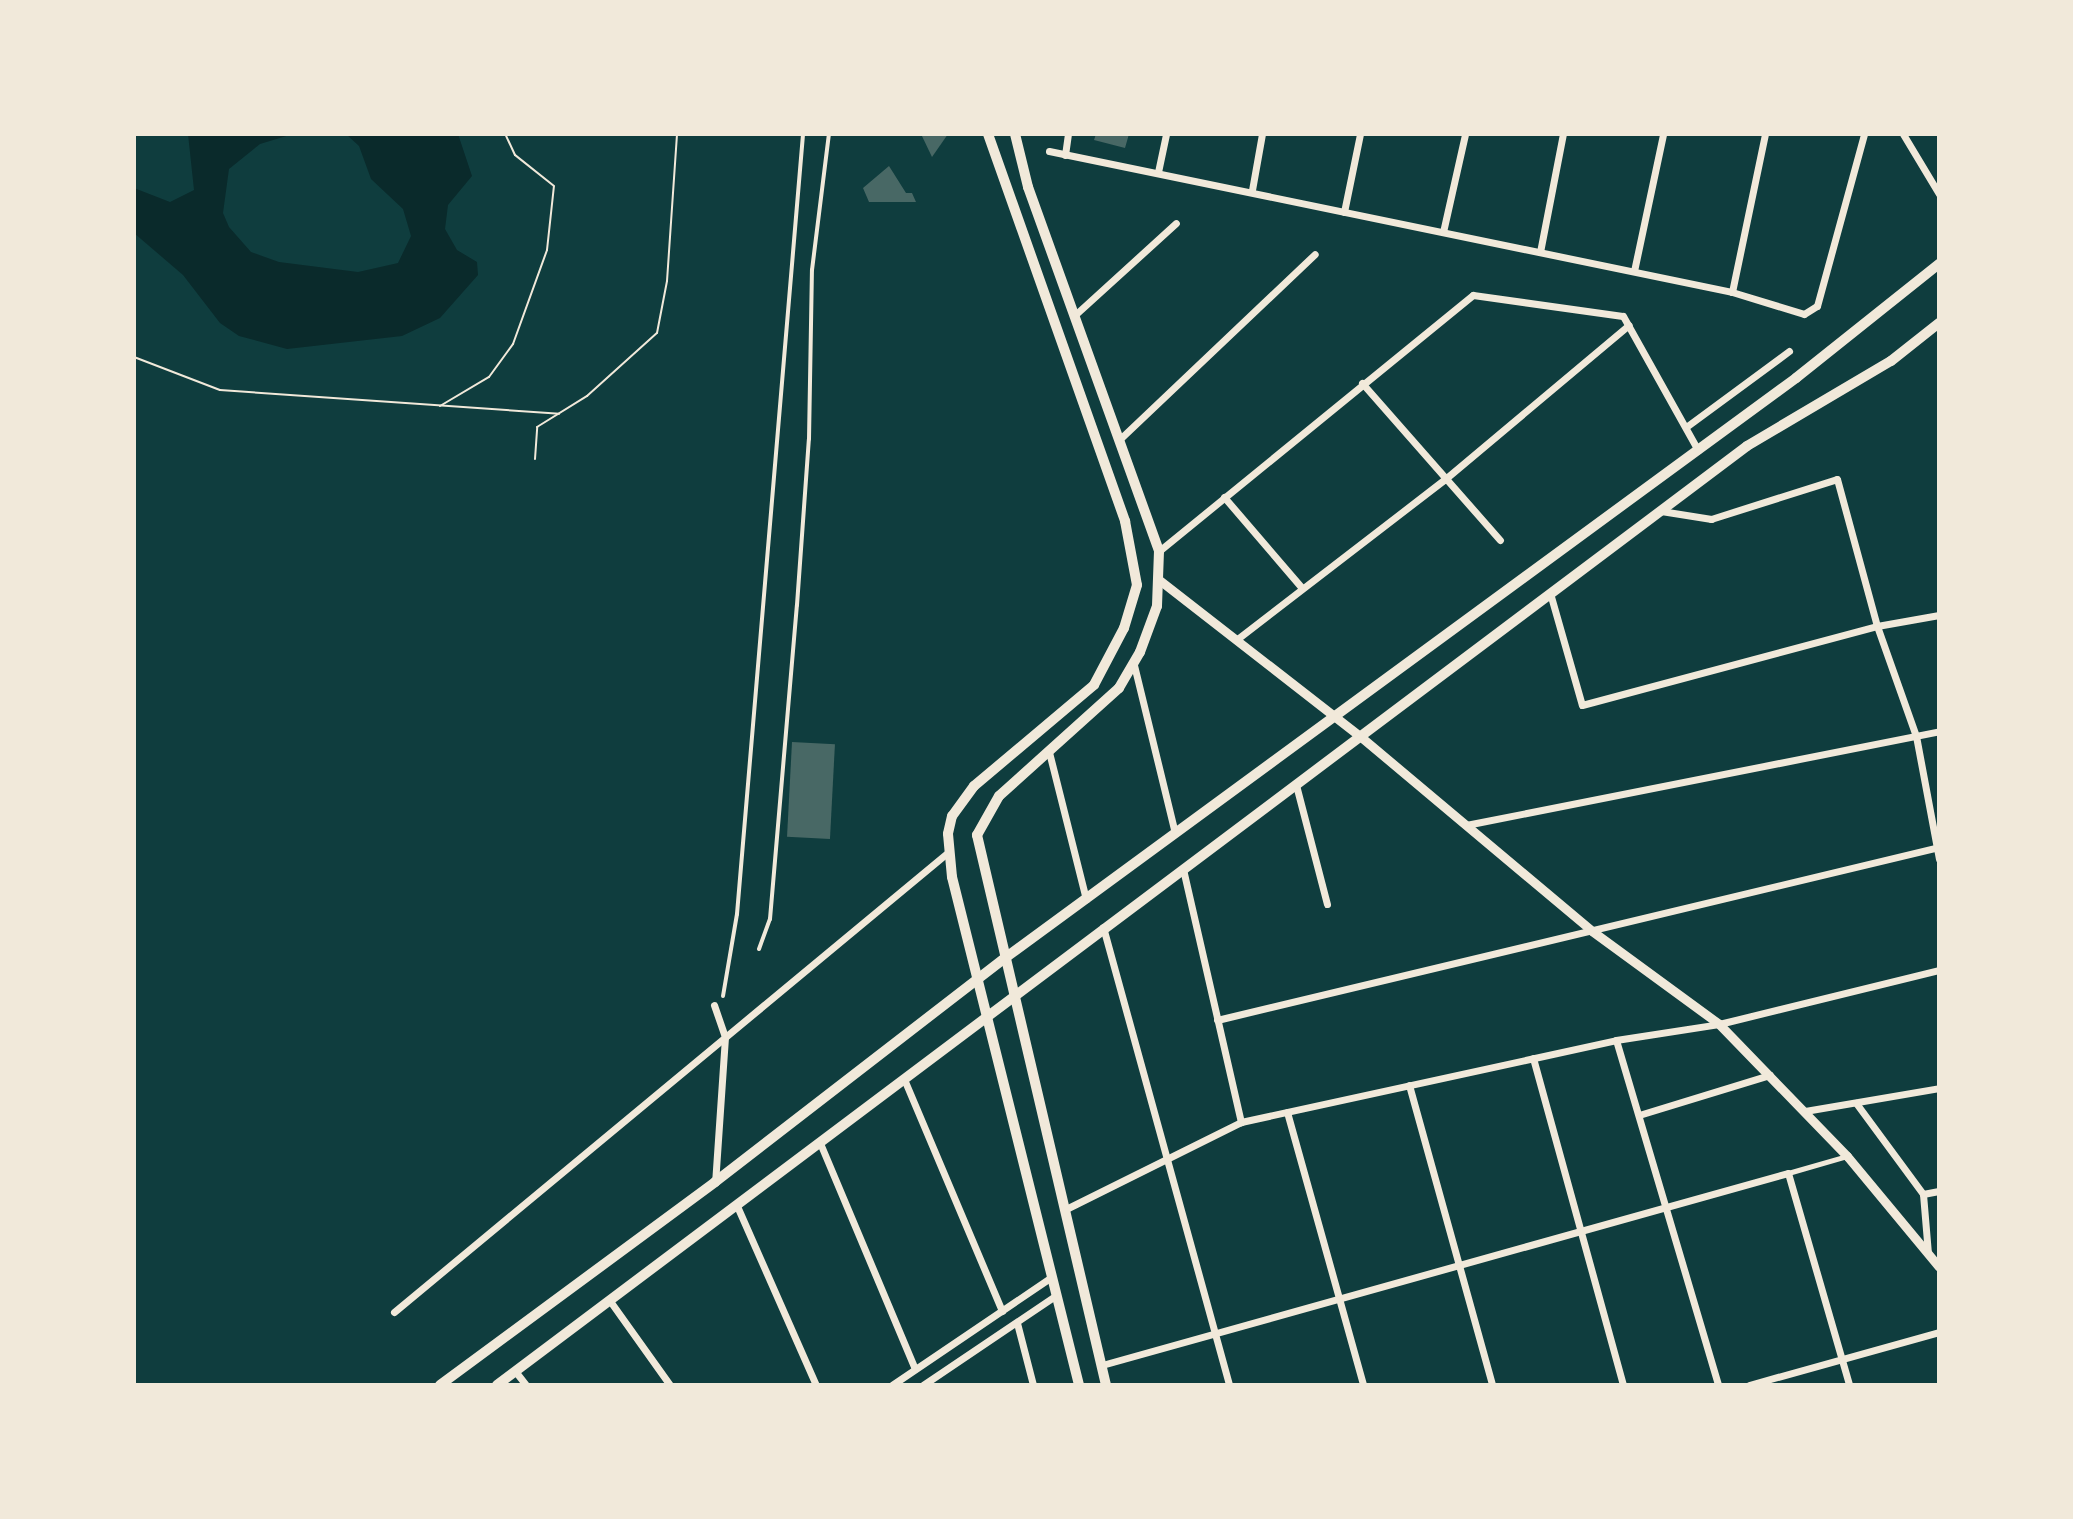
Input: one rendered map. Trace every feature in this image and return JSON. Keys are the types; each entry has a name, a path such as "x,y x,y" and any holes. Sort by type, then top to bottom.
{"main road":[{"path":"988,134 1125,521 1137,585 1124,628 1094,685 974,786 952,816 947,853 1079,1385"},
{"path":"1015,134 1028,187 1121,438 1159,551 1157,606 1134,664 1119,688 999,796 977,835 1106,1385"},
{"path":"440,1385 715,1182 1005,958 1698,450 1939,264"},
{"path":"497,1385 1747,446 1891,361 1939,323"}],"street":[{"path":"1065,155 1068,134"},
{"path":"1158,172 1166,134"},
{"path":"1252,190 1262,134"},
{"path":"1344,212 1360,134"},
{"path":"1443,232 1465,134"},
{"path":"1540,252 1563,134"},
{"path":"1634,271 1663,134"},
{"path":"1732,292 1765,134"},
{"path":"1049,151 1252,190 1813,312 1864,134"},
{"path":"1903,134 1939,194"},
{"path":"1076,314 1176,223"},
{"path":"1121,438 1315,254"},
{"path":"1159,551 1473,295 1623,316 1698,450"},
{"path":"1236,640 1444,480 1629,325"},
{"path":"1686,427 1789,351"},
{"path":"1362,383 1444,480 1500,540"},
{"path":"1661,511 1711,519 1837,479 1877,626 1916,736 1939,859"},
{"path":"1224,497 1302,588"},
{"path":"1158,579 1361,737 1592,931 1719,1024 1772,1074 1847,1156 1939,1267"},
{"path":"1550,593 1582,705 1877,626 1939,615"},
{"path":"1134,664 1175,833"},
{"path":"1466,825 1939,731"},
{"path":"1049,752 1086,899"},
{"path":"1296,785 1327,904"},
{"path":"1217,1020 1938,847"},
{"path":"394,1312 947,853"},
{"path":"1183,869 1241,1122"},
{"path":"1103,927 1229,1385"},
{"path":"1064,1210 1241,1122 1616,1040 1719,1024 1939,970"},
{"path":"714,1005 725,1037 715,1182"},
{"path":"1616,1040 1718,1385"},
{"path":"1533,1058 1623,1385"},
{"path":"1639,1115 1772,1074"},
{"path":"904,1079 1002,1311"},
{"path":"1409,1085 1492,1385"},
{"path":"1805,1111 1939,1088"},
{"path":"1856,1103 1923,1194 1928,1253"},
{"path":"1287,1112 1363,1385"},
{"path":"820,1143 915,1369"},
{"path":"1102,1365 1847,1156"},
{"path":"1788,1173 1849,1385"},
{"path":"1923,1194 1939,1191"},
{"path":"737,1206 816,1385"},
{"path":"892,1385 1050,1278"},
{"path":"923,1385 1055,1296"},
{"path":"610,1301 670,1385"},
{"path":"1017,1323 1033,1385"},
{"path":"1749,1385 1939,1332"},
{"path":"515,1371 526,1385"}],"lane":[{"path":"723,996 737,914 803,134"},
{"path":"759,949 770,919 809,439 813,257 829,134"}],"path":[{"path":"440,406 489,377 513,344 547,250 554,186 515,155 505,134"},
{"path":"535,459 537,427 620,369 657,333 667,281 677,134"},
{"path":"135,356 220,390 559,414"}],"water":[{"path":"188,134 293,134 260,144 229,169 223,213 229,227 251,252 279,262 358,272 398,263 411,236 403,209 371,179 359,146 346,134 458,134 472,176 448,205 445,229 457,250 477,262 478,275 440,318 402,336 287,349 239,336 220,323 183,275 134,233 134,188 170,202 194,190"}],"building":[{"path":"921,134 948,134 932,157"},
{"path":"1096,134 1129,134 1125,148 1094,140"},
{"path":"889,166 906,193 912,193 916,202 869,202 863,188"},
{"path":"792,742 835,744 830,839 787,837"}]}
